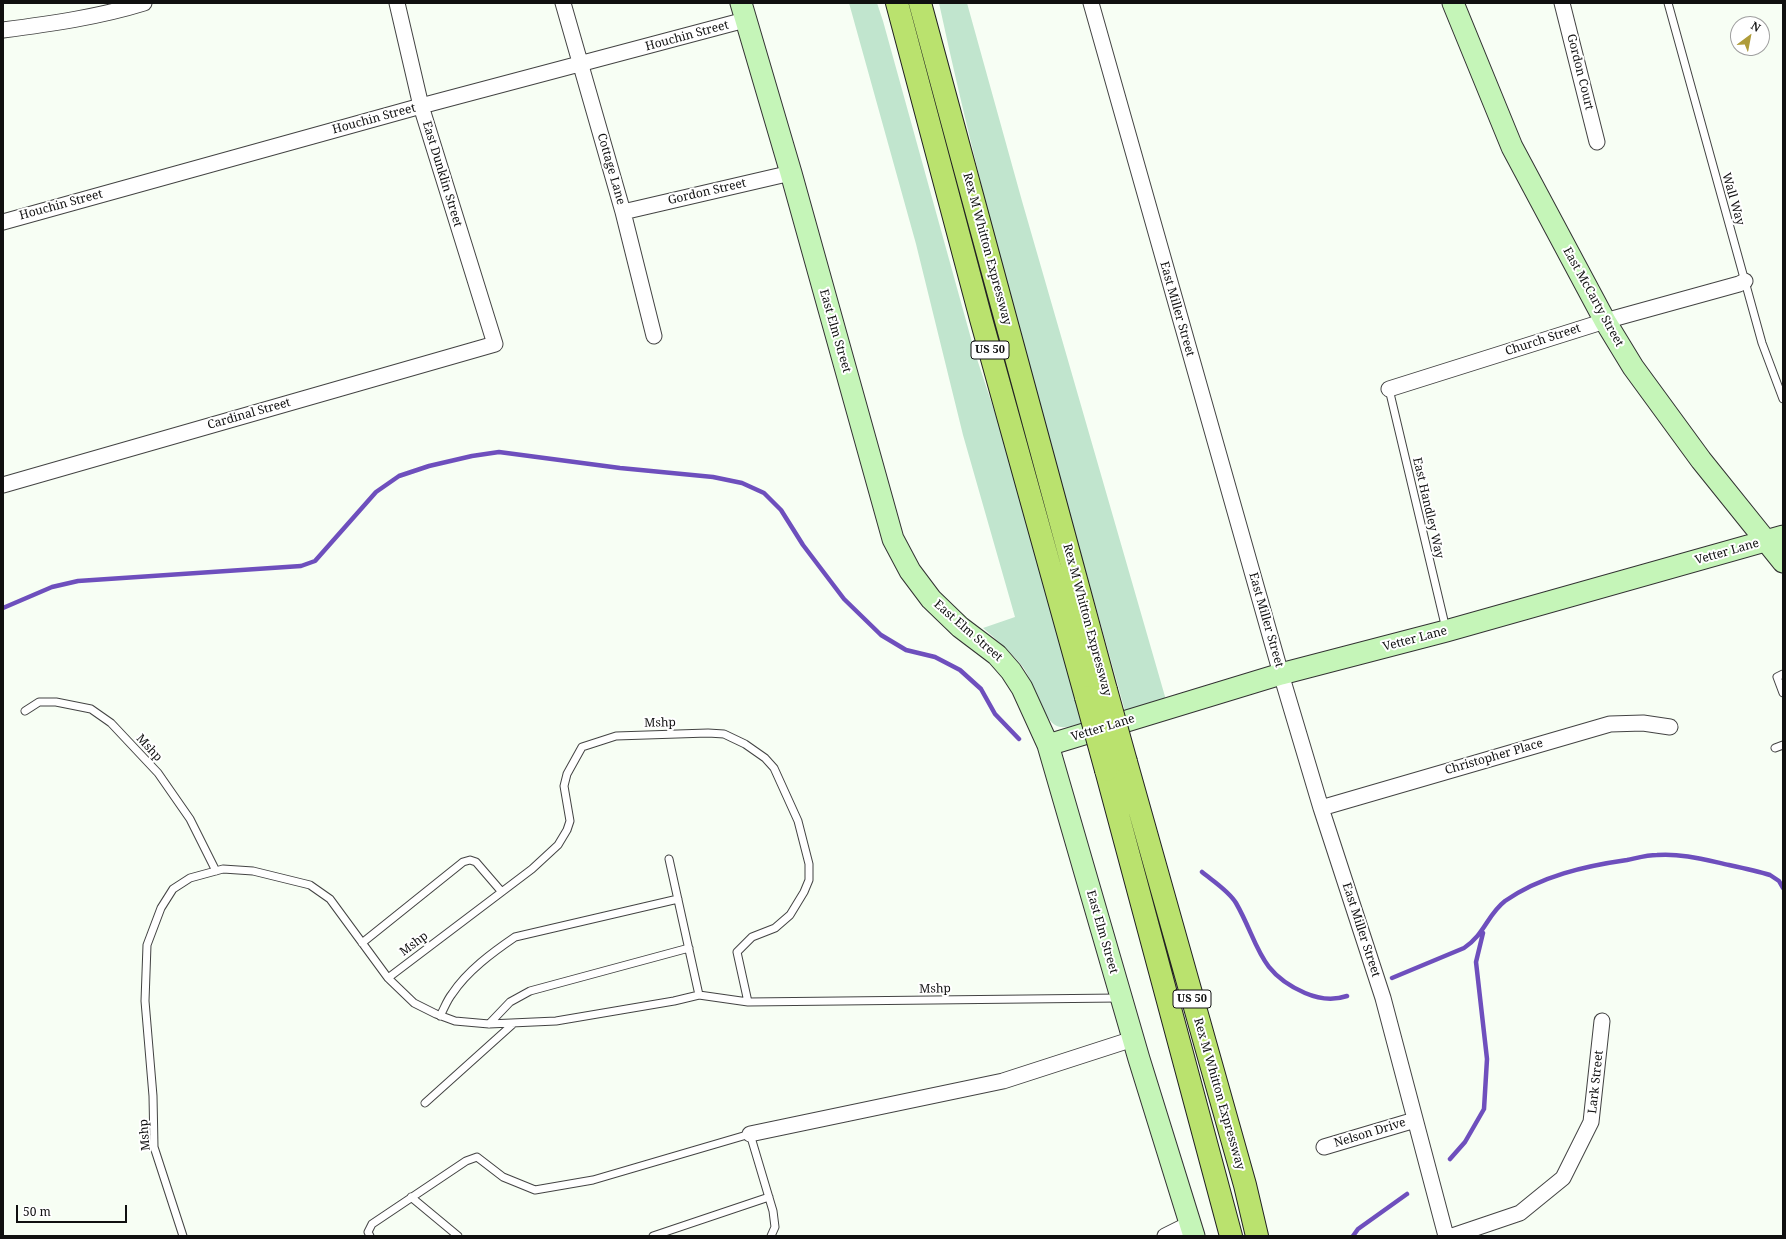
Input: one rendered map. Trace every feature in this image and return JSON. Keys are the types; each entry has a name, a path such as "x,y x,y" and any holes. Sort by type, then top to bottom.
{"highway":[{"name":"Rex M Whitton Expressway","path":"897,3 981,319 1106,770 1231,1236"},
{"name":"Rex M Whitton Expressway","path":"920,3 1106,690 1245,1185 1257,1236"}],"street":[{"path":"3,30 52,24 124,9 144,3"},
{"name":"East Dunklin Street","path":"397,3 421,106 495,344"},
{"name":"Cottage Lane","path":"563,3 582,64 623,212 654,336"},
{"name":"East Miller Street","path":"1091,3 1281,674 1321,808 1383,998 1446,1236"},
{"name":"East McCarty Street","path":"1453,3 1512,147 1605,321 1633,367 1701,460 1774,539 1783,562"},
{"name":"Gordon Court","path":"1562,3 1597,142"},
{"name":"Houchin Street","path":"3,222 421,106 582,64 743,11"},
{"name":"East Elm Street","path":"743,11 791,173 893,538 910,571 931,599 960,627 997,655 1011,671 1022,688 1048,745 1133,1039 1192,1230"},
{"name":"Gordon Street","path":"623,212 791,173"},
{"name":"Church Street","path":"1389,389 1605,321 1739,284 1745,281"},
{"name":"Cardinal Street","path":"3,484 495,344"},
{"name":"Vetter Lane","path":"1048,745 1281,674 1446,631 1774,539"},
{"name":"Christopher Place","path":"1321,808 1610,724 1643,723 1670,727"},
{"name":"Lark Street","path":"1452,1236 1520,1213 1563,1178 1591,1122 1602,1021"},
{"path":"750,1134 1003,1081 1133,1039"},
{"name":"Nelson Drive","path":"1324,1147 1415,1120"},
{"path":"1165,1236 1192,1230"}],"lane":[{"name":"Wall Way","path":"1668,3 1762,344 1783,399"},
{"name":"East Handley Way","path":"1389,389 1446,631"},
{"path":"1783,674 1777,677 1783,693"},
{"name":"Mshp","path":"24,711 39,702 56,702 90,709 111,723 158,773 190,819 216,871"},
{"name":"Mshp","path":"388,978 558,846 570,821 564,786 567,774 582,747 616,736 708,732 724,734 738,739 765,758 774,768 798,821 809,864 809,880 804,892 790,915 775,928 752,937 737,952 748,1002"},
{"path":"1775,748 1783,745"},
{"path":"669,859 699,995"},
{"path":"362,943 463,862 470,860 476,862 501,891"},
{"name":"Mshp","path":"183,1236 154,1147 153,1096 145,1001 147,945 160,908 173,889 190,878 223,869 253,871 310,886 330,899 388,978 414,1003 454,1021 489,1024 556,1022 674,1001 699,995 748,1002 1121,998"},
{"path":"440,1016 452,993 465,979 495,951 515,937 678,899"},
{"path":"489,1024 510,1002 530,991 689,948"},
{"path":"425,1103 513,1024"},
{"path":"370,1236 368,1232 372,1224 466,1161 476,1157 503,1177 535,1190 592,1180 750,1134 769,1196 775,1227 771,1236"},
{"path":"653,1236 769,1196"},
{"path":"411,1197 458,1236"}],"green space":[{"path":"849,3 877,3 883,21 975,353 1010,458 1082,724 1068,727 1055,725 1046,715 1023,667 1009,651 983,628 1015,617 963,435 916,244"},
{"path":"939,3 967,3 1022,201 1166,700 1125,711 1003,270 980,181"}],"waterway":[{"path":"3,608 52,587 78,581 301,566 315,561 376,492 399,476 429,466 472,456 499,452 620,468 713,477 742,483 764,493 781,510 803,545 844,599 881,635 906,650 935,657 960,670 981,689 995,714 1019,739"},
{"path":"1392,978 1464,948 1477,937 1499,906 1519,892 1564,873 1595,865 1650,856 1684,856 1770,875 1779,881 1783,888"},
{"path":"1202,872 1225,890 1236,903 1261,955 1277,976 1289,985 1315,997 1331,999 1347,996"},
{"path":"1450,1159 1465,1142 1484,1109 1487,1059 1476,962 1483,933"},
{"path":"1353,1236 1358,1229 1407,1194"}]}
